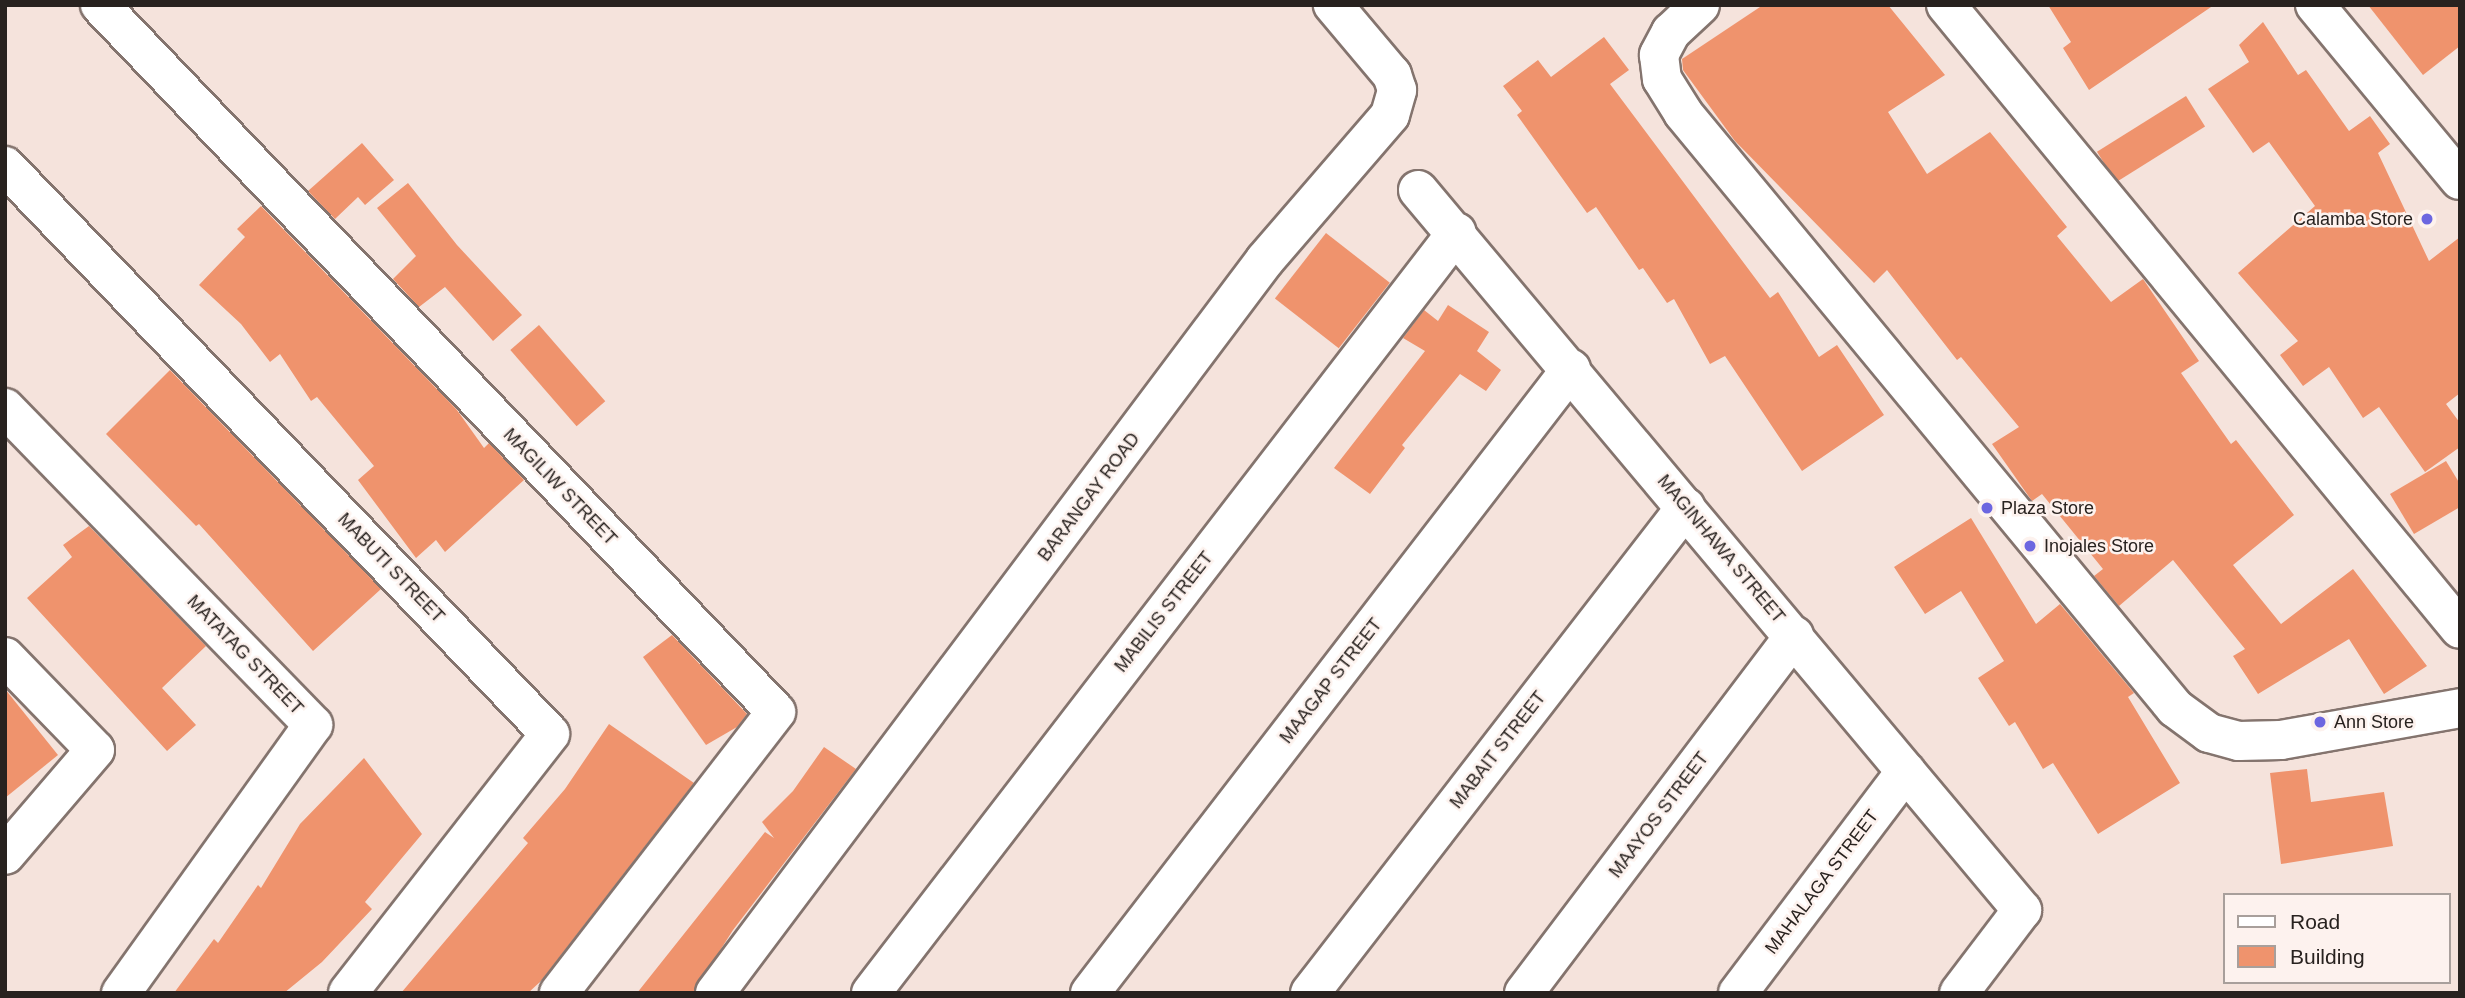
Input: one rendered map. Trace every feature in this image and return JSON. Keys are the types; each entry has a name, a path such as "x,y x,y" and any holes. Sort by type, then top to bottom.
{"street":[{"name":"MAGILIW STREET","path":"100,5 776,712 559,993"},
{"name":"BARANGAY ROAD","path":"715,993 1265,260 1390,115 1397,90 1392,75 1333,5"},
{"path":"1700,5 1671,32 1659,55 1662,79 1683,113 2175,708 2209,733 2239,741 2281,740 2460,708"},
{"path":"1947,5 2460,629"},
{"path":"2315,5 2460,180"},
{"name":"MABUTI STREET","path":"5,166 550,734 348,993"},
{"name":"MAGINHAWA STREET","path":"1418,190 1457,232 2022,910 1959,993"},
{"name":"MABILIS STREET","path":"871,993 1457,232"},
{"name":"MAAGAP STREET","path":"1090,993 1571,369"},
{"name":"MATATAG STREET","path":"5,408 313,725 121,993"},
{"name":"MABAIT STREET","path":"1310,993 1686,507"},
{"name":"MAAYOS STREET","path":"1524,993 1794,636"},
{"path":"5,657 95,750 5,855"},
{"name":"MAHALAGA STREET","path":"1738,993 1906,771"}],"building":[{"path":"1763,5 1888,5 1945,75 1888,112 1927,174 1990,132 2067,227 2057,236 2111,302 2143,279 2199,361 2181,373 2231,444 2236,440 2294,515 2233,565 2281,624 2353,569 2427,666 2384,694 2349,639 2258,694 2233,656 2245,649 2173,560 2119,606 2094,576 2103,569 2042,494 2032,501 1992,444 2019,427 1961,357 1957,360 1887,270 1874,283 1735,141 1683,70 1682,59"},
{"path":"2048,5 2214,5 2089,90 2063,48 2071,42"},
{"path":"2368,5 2460,5 2460,46 2423,75"},
{"path":"2263,22 2298,75 2306,70 2349,131 2370,116 2390,144 2378,153 2429,261 2460,237 2460,393 2446,404 2460,423 2460,447 2425,472 2379,407 2363,418 2329,367 2303,386 2280,355 2298,341 2238,273 2315,206 2269,142 2253,153 2208,89 2249,62 2239,45"},
{"path":"1604,37 1629,70 1610,84 1770,298 1778,292 1819,357 1837,345 1884,415 1802,471 1725,356 1710,364 1674,299 1667,303 1643,268 1639,270 1596,207 1587,213 1517,115 1522,111 1503,86 1538,60 1551,77"},
{"path":"2186,96 2205,127 2116,182 2097,152"},
{"path":"362,143 394,180 365,205 358,197 335,219 308,191"},
{"path":"408,183 457,245 522,315 493,341 445,287 419,307 393,279 416,256 377,208"},
{"path":"261,206 457,410 484,448 489,443 524,480 445,552 436,540 416,558 358,480 374,466 317,397 311,401 280,354 270,362 241,324 199,285 245,237 237,229"},
{"path":"1326,233 1390,283 1339,348 1275,298"},
{"path":"1448,305 1489,332 1477,351 1501,370 1486,391 1460,374 1402,445 1405,448 1370,494 1334,468 1425,351 1403,338 1424,310 1438,321"},
{"path":"539,325 605,401 577,426 510,350"},
{"path":"170,370 381,589 313,651 199,524 196,526 106,434"},
{"path":"2446,461 2460,484 2460,507 2414,534 2390,494"},
{"path":"1971,518 2036,624 2060,604 2134,693 2128,697 2180,783 2098,834 2053,763 2043,769 2015,722 2009,726 1978,678 2004,661 1961,591 1925,614 1894,567"},
{"path":"89,526 206,646 162,688 196,725 167,751 27,598 72,557 63,545"},
{"path":"672,635 747,714 737,727 706,745 643,657"},
{"path":"5,689 58,755 5,798"},
{"path":"609,724 694,783 541,981 528,993 401,993 528,843 523,838 565,789"},
{"path":"824,747 856,769 733,930 693,993 637,993 765,832 774,838 762,822 793,791"},
{"path":"364,758 422,834 365,902 372,909 322,962 284,993 174,993 214,939 218,943 258,885 261,888 300,824"},
{"path":"2307,769 2311,802 2384,792 2393,846 2281,864 2270,773"}],"place":[{"name":"Calamba Store","path":"2427,219"},
{"name":"Plaza Store","path":"1987,508"},
{"name":"Inojales Store","path":"2030,546"},
{"name":"Ann Store","path":"2320,722"}]}
